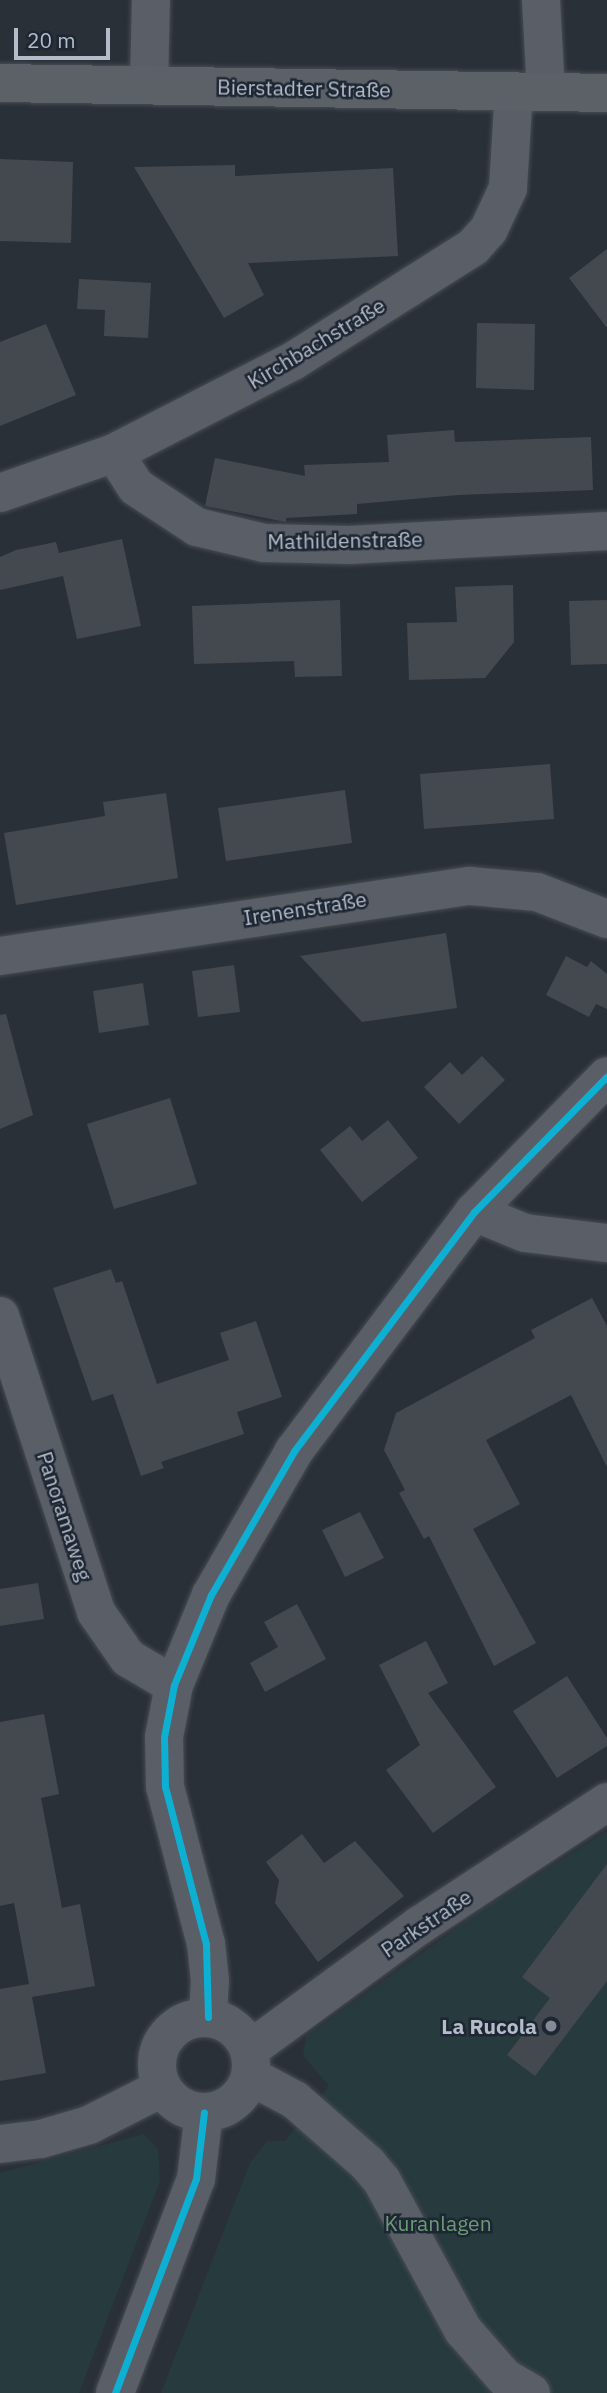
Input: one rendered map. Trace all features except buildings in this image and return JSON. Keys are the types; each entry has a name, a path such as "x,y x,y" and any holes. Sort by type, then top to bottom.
{"main road":[{"name":"Bierstadter Straße","path":"0,83 607,93"}],"street":[{"path":"149,85 151,0"},
{"name":"Kirchbachstraße","path":"0,493 114,453 292,361 473,247 489,229 508,188 530,91 541,0"},
{"name":"Mathildenstraße","path":"114,453 136,487 197,527 264,543 350,545 607,531"},
{"name":"Irenenstraße","path":"0,956 402,893 470,886 537,892 607,919"},
{"path":"208,2017 210,1981 206,1944 165,1787 164,1737 174,1685 211,1595 295,1451 474,1212 607,1076"},
{"path":"474,1212 524,1233 607,1243"},
{"name":"Panoramaweg","path":"3,1336 96,1612 128,1658 174,1685"},
{"name":"Parkstraße","path":"249,2063 420,1925 607,1802"},
{"path":"249,2063 233,2102 204,2112 180,2106 162,2088 156,2066 161,2044 185,2021 208,2017 233,2028 249,2063 348,2144 382,2181 463,2330 505,2378 531,2393"},
{"path":"0,2144 41,2139 89,2125 162,2088"},
{"path":"115,2393 197,2179 204,2112"}],"green space":[{"name":"Kuranlagen","path":"607,1831 607,2393 161,2393 250,2163 267,2141 285,2141 329,2086 303,2055 306,2036 485,1908"},
{"path":"144,2134 158,2149 160,2181 79,2393 0,2393 0,2173"}],"transit line":[{"path":"208,2017 206,1944 165,1787 164,1737 174,1685 211,1595 294,1451 474,1212 607,1076"},
{"path":"115,2393 196,2179 204,2112"}],"place":[{"name":"La Rucola","path":"551,2026"}]}
